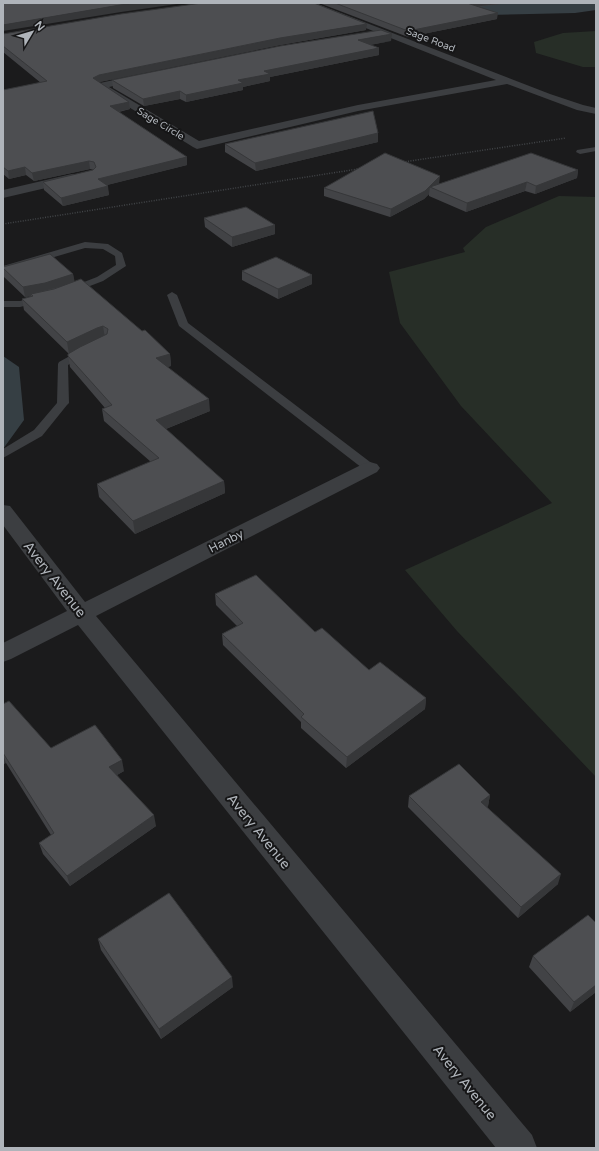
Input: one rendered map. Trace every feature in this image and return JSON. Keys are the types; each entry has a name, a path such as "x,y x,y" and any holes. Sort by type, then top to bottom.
{"street":[{"name":"Sage Road","path":"307,3 546,96 580,108 596,111"},
{"path":"362,36 384,32"},
{"name":"Sage Circle","path":"148,75 100,86 197,145 358,108 509,81"},
{"path":"3,194 83,176"},
{"name":"Hanby","path":"3,653 370,468"},
{"name":"Avery Avenue","path":"3,512 81,613 519,1148"}],"lane":[{"path":"580,152 596,149"},
{"path":"3,269 85,244 105,246 119,255 121,266 100,279 56,295 20,304 3,304"},
{"path":"172,295 183,324 370,468"},
{"path":"3,454 38,433 63,403 63,364 97,345"}],"path":[{"path":"397,163 566,138"},
{"path":"3,224 358,169"}],"shaded area":[{"path":"467,3 596,3 596,10 575,13 487,15"},
{"path":"596,31 596,67 583,67 536,53 534,42 563,33"},
{"path":"559,196 596,197 596,777 457,631 405,570 552,503 461,406 400,323 389,272 465,252 463,248 486,227"},
{"path":"3,356 19,367 24,420 3,449"}],"building":[{"path":"3,3 138,3 3,25"},
{"path":"202,3 314,3 367,24 280,38 99,75 93,78 129,102 110,106 187,157 98,179 108,186 61,198 43,182 93,170 96,167 94,162 89,161 32,173 25,167 8,171 3,167 3,90 47,81 3,46 3,34 121,14"},
{"path":"335,3 467,3 498,13 408,31"},
{"path":"381,30 392,34 358,40 379,48 264,71 270,74 238,80 243,83 186,95 180,91 143,99 112,80 280,46"},
{"path":"373,111 378,133 255,163 225,144"},
{"path":"385,153 440,176 425,191 391,209 324,188"},
{"path":"531,153 578,170 536,186 527,182 467,203 430,187"},
{"path":"246,207 275,225 232,237 204,218"},
{"path":"50,254 73,274 45,283 23,287 3,268 3,267"},
{"path":"276,257 312,275 278,289 242,271"},
{"path":"81,279 142,331 145,330 170,354 156,358 209,399 156,420 224,481 133,521 97,484 159,458 102,409 112,405 68,356 68,354 80,347 107,334 108,329 103,326 67,342 22,299 33,296 31,294 54,289"},
{"path":"256,575 315,632 322,628 369,670 380,662 426,698 347,757 301,717 304,714 222,634 243,623 215,594"},
{"path":"9,701 51,748 95,725 122,760 109,767 154,815 67,876 39,843 54,833 3,753 3,704"},
{"path":"459,764 490,795 481,802 561,874 521,907 409,796"},
{"path":"169,893 232,977 159,1029 98,939"},
{"path":"588,915 596,923 596,985 574,1002 533,956"}]}
